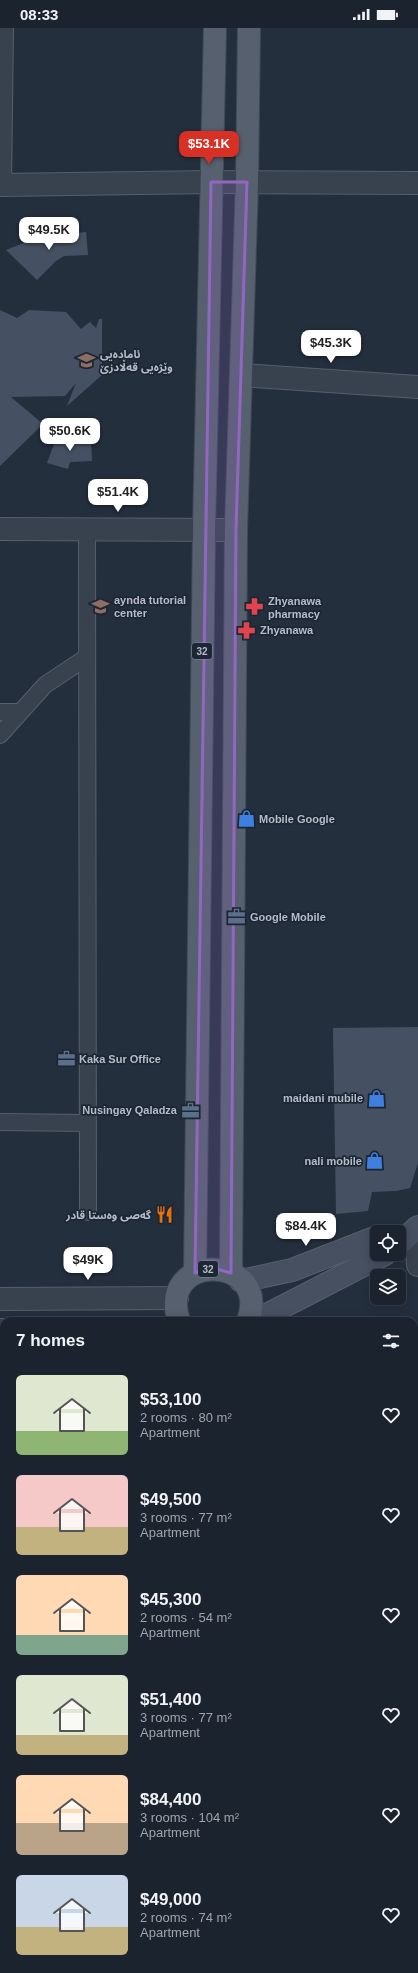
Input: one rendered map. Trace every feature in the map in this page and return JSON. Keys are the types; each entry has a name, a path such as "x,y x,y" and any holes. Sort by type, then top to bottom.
{"main road":[{"name":"32","path":"195,1274 204,530 215,28"},
{"name":"32","path":"249,28 247,182 236,530 236,1277 250,1298 249,1317"},
{"name":"32","path":"177,1298 185,1281 195,1274 213,1268 236,1277"},
{"path":"177,1298 176,1310 178,1317"}],"street":[{"path":"2,28 0,185 211,182 418,183"},
{"path":"241,375 418,387"},
{"path":"0,529 236,530"},
{"path":"406,1230 417,1228"},
{"path":"406,1238 417,1228"},
{"path":"417,1228 418,1265"},
{"path":"236,1277 292,1270 370,1240"},
{"path":"263,1317 371,1261"},
{"path":"0,1299 177,1298"}],"lane":[{"path":"87,529 88,1212"},
{"path":"0,735 45,685 87,658"},
{"path":"0,712 20,712"},
{"path":"0,1122 88,1123"}],"highlighted area":[{"path":"211,182 247,182 236,530 231,1273 213,1268 195,1273"}],"building":[{"path":"61,228 64,234 86,232 88,255 64,256 56,261 37,280 6,250"},
{"path":"0,310 17,318 29,310 66,312 81,329 90,322 96,328 99,319 102,319 102,375 67,406 76,383 65,396 11,397 43,424 0,466"},
{"path":"57,436 67,440 91,439 92,461 70,462 68,469 47,463"},
{"name":"maidani mubile","path":"418,1027 418,1163 410,1188 396,1191 372,1192 368,1211 336,1214 333,1028"}],"place":[{"name":"ئامادەیی وێژەیی قەڵادزێ","path":"87,360"},
{"name":"aynda tutorial center","path":"101,606"},
{"name":"Zhyanawa pharmacy","path":"255,607"},
{"name":"Zhyanawa","path":"247,630"},
{"name":"Mobile Google","path":"246,819"},
{"name":"Google Mobile","path":"237,917"},
{"name":"Kaka Sur Office","path":"66,1059"},
{"name":"maidani mubile","path":"376,1098"},
{"name":"Nusingay Qaladza","path":"190,1110"},
{"name":"nali mobile","path":"375,1161"},
{"name":"گەصی وەستا قادر","path":"164,1215"}]}
